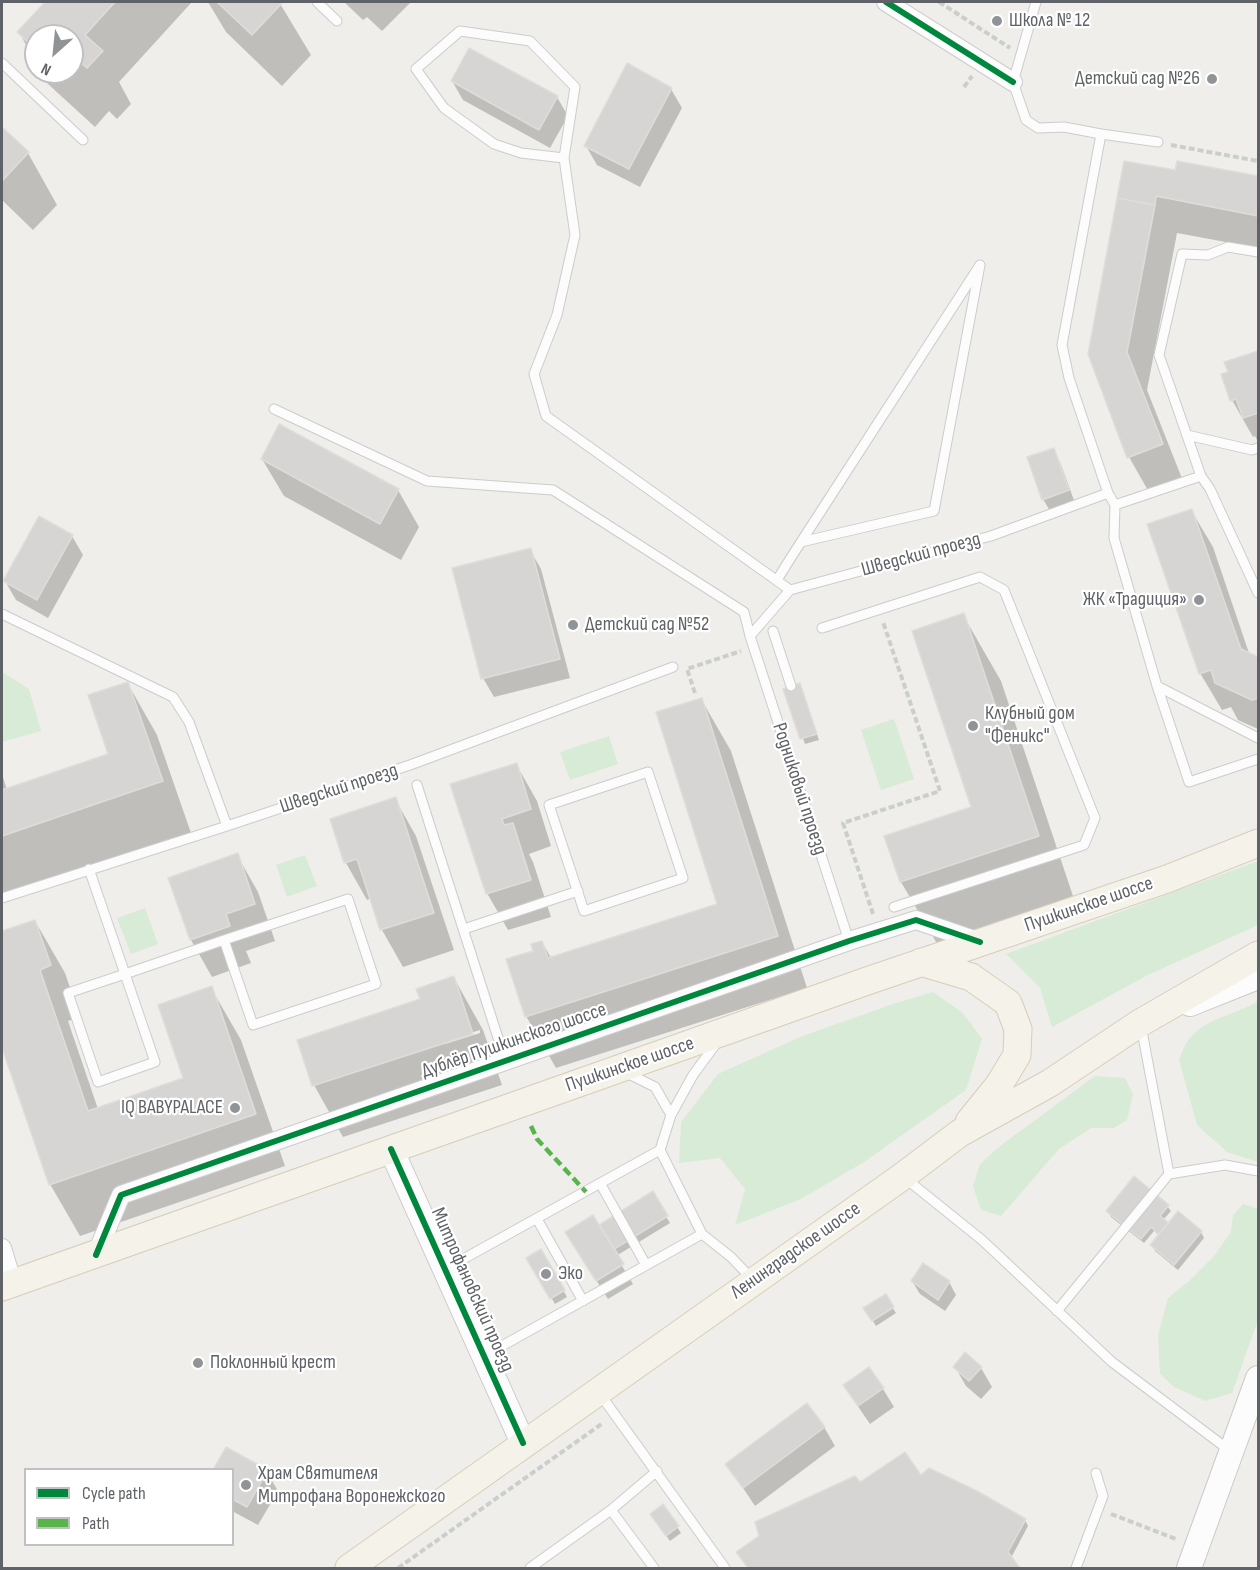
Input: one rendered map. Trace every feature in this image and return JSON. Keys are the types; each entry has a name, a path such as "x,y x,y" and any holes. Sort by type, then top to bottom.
{"main road":[{"name":"Пушкинское шоссе","path":"7,1286 921,962 1167,879 1258,843"},
{"name":"Ленинградское шоссе","path":"349,1569 523,1443 903,1176 960,1133 1050,1083 1140,1023 1258,955"},
{"path":"921,962 971,978 998,996 1008,1003 1018,1029 1017,1055 999,1085 960,1133"},
{"path":"1140,1023 1258,977"},
{"name":"Митрофановский проезд","path":"391,1149 523,1443"},
{"path":"1189,1569 1258,1378"}],"street":[{"path":"886,2 1013,82"},
{"name":"Дублёр Пушкинского шоссе","path":"96,1255 122,1195 849,941 916,920 980,942"},
{"path":"2,1248 7,1286"}],"lane":[{"path":"317,2 337,21"},
{"path":"1036,2 1013,82 1026,120 1038,128 1064,128 1158,142"},
{"path":"564,158 521,153 494,144 444,108 416,69 460,31 530,41 575,87 564,158 575,235 557,315 534,374 546,416 790,590 750,636"},
{"path":"2,63 83,140"},
{"path":"1101,134 1062,345 1070,378 1108,493 1115,505 1114,538 1157,686 1190,782 1258,759"},
{"path":"1258,252 1228,247 1209,255 1182,254 1159,355 1201,476 1210,489 1258,593"},
{"path":"777,580 801,542 897,393 980,265 934,511 801,542"},
{"name":"Родниковый проезд","path":"274,409 427,481 553,490 744,612 849,941"},
{"path":"1187,435 1252,450 1258,448"},
{"path":"1115,505 1201,476"},
{"name":"Шведский проезд","path":"790,590 991,536 1108,493"},
{"path":"822,628 980,577 1004,590 1095,819 1084,845 894,907"},
{"path":"2,614 173,697 189,722 227,826"},
{"path":"773,631 791,686"},
{"name":"Шведский проезд","path":"2,898 410,765 673,667"},
{"path":"1157,686 1258,738"},
{"path":"648,772 683,878 584,910 578,891 549,805 648,772"},
{"path":"417,785 508,1060"},
{"path":"89,869 125,974 154,1062 98,1082 68,993 125,974 224,940 348,899 376,984 252,1025 224,940"},
{"path":"464,930 578,891"},
{"path":"1140,1023 1169,1174"},
{"path":"725,1031 693,1075 670,1115 660,1150 702,1234 731,1257 753,1281"},
{"path":"619,1069 655,1087 670,1115"},
{"path":"445,1270 660,1150"},
{"path":"1057,1311 1169,1174 1225,1165 1258,1171"},
{"path":"903,1176 982,1240 1112,1362 1232,1451"},
{"path":"600,1184 646,1266"},
{"path":"537,1219 583,1301"},
{"path":"484,1356 702,1234"},
{"path":"598,1392 657,1471 725,1569"},
{"path":"530,1569 611,1510 657,1471"},
{"path":"1076,1569 1103,1496 1096,1473"},
{"path":"611,1510 654,1569"}],"path":[{"path":"939,2 1011,48"},
{"path":"964,87 974,73"},
{"path":"1158,142 1258,161"},
{"path":"877,924 843,823 940,791 879,610"},
{"path":"695,693 687,669 754,647"},
{"path":"398,1569 603,1423"},
{"path":"1099,1510 1181,1541"}],"green space":[{"path":"2,672 29,689 41,731 2,742"},
{"path":"894,719 914,779 881,790 861,730"},
{"path":"609,736 618,764 570,780 560,752"},
{"path":"305,855 317,886 287,897 276,865"},
{"path":"1258,861 1258,925 1148,975 1052,1027 1040,988 1006,954"},
{"path":"145,908 158,944 131,954 117,918"},
{"path":"933,992 963,1013 982,1039 966,1090 864,1162 801,1199 735,1225 745,1189 720,1158 679,1163 681,1122 718,1074 800,1037"},
{"path":"1258,1001 1258,1162 1227,1152 1197,1125 1179,1060 1188,1041 1196,1031"},
{"path":"1095,1076 1125,1078 1133,1094 1127,1120 1114,1128 1091,1128 1059,1149 1001,1216 981,1210 973,1186 980,1164 1000,1146"},
{"path":"1243,1204 1258,1209 1258,1320 1232,1393 1205,1401 1174,1387 1160,1374 1158,1335 1168,1298 1214,1256 1231,1232 1233,1215"}],"building":[{"path":"45,2 115,2 85,35 103,51 87,68 84,65 84,24 24,24"},
{"path":"217,2 283,2 252,35"},
{"path":"24,24 24,39 17,32"},
{"path":"469,48 558,96 539,130 451,81"},
{"path":"627,63 672,88 629,169 584,146"},
{"path":"2,127 29,152 3,180 2,178"},
{"path":"1124,161 1175,170 1177,161 1258,176 1258,216 1156,196 1155,205 1117,198"},
{"path":"1117,198 1155,205 1127,352 1163,444 1127,458 1088,354"},
{"path":"1258,351 1258,413 1243,418 1236,399 1230,401 1221,374 1228,372 1224,362"},
{"path":"279,424 399,489 380,524 261,459"},
{"path":"1054,448 1069,490 1042,500 1027,457"},
{"name":"ЖК «Традиция»","path":"1192,509 1241,649 1258,657 1258,698 1252,700 1215,683 1211,670 1199,674 1147,524"},
{"path":"39,516 73,535 37,600 3,581"},
{"path":"531,548 560,659 481,679 452,568"},
{"name":"Клубный дом \"Феникс\"","path":"964,613 1039,836 900,882 884,836 971,807 912,631"},
{"path":"128,682 163,781 2,836 2,790 108,754 88,695"},
{"path":"800,683 817,734 800,739 783,689"},
{"path":"702,698 778,936 525,1017 506,959 533,951 531,944 542,941 548,958 717,904 656,712"},
{"path":"517,763 531,809 502,819 504,825 513,823 531,880 486,894 450,784"},
{"path":"396,797 434,913 380,930 357,859 344,863 330,819"},
{"path":"238,853 255,904 226,914 230,926 190,940 168,878"},
{"path":"35,920 51,965 40,970 88,1111 183,1078 158,1005 212,986 256,1114 49,1185 2,1048 2,931"},
{"path":"454,976 473,1034 312,1086 297,1040 420,999 416,989"},
{"path":"1134,1176 1169,1205 1160,1216 1169,1223 1159,1234 1151,1227 1141,1239 1106,1211"},
{"path":"653,1191 668,1216 614,1249 599,1225"},
{"path":"1178,1211 1202,1231 1174,1265 1150,1245"},
{"path":"593,1215 624,1264 596,1281 565,1232"},
{"name":"Эко","path":"541,1249 565,1290 550,1299 526,1258"},
{"path":"923,1263 950,1281 938,1300 911,1281"},
{"path":"886,1294 894,1307 872,1321 863,1308"},
{"path":"965,1352 982,1367 969,1381 953,1367"},
{"path":"869,1367 884,1388 858,1406 843,1385"},
{"path":"807,1403 825,1427 743,1488 725,1464"},
{"name":"Храм Святителя Митрофана Воронежского","path":"226,1447 268,1470 247,1507 234,1500 234,1468 214,1468"},
{"path":"905,1452 921,1475 929,1468 977,1491 1026,1519 1008,1552 1020,1568 748,1568 736,1552 759,1536 755,1522 855,1476 860,1482"},
{"path":"663,1504 679,1526 666,1536 650,1514"}],"marked path":[{"path":"531,1126 537,1139 586,1192"}],"cycle path":[{"path":"886,2 1013,82"},
{"path":"96,1255 121,1195 849,941 916,920 980,942"},
{"path":"391,1149 523,1443"}],"place":[{"name":"Школа № 12","path":"997,21"},
{"name":"Детский сад №26","path":"1212,79"},
{"name":"ЖК «Традиция»","path":"1199,600"},
{"name":"Детский сад №52","path":"573,625"},
{"name":"Клубный дом \"Феникс\"","path":"973,726"},
{"name":"IQ BABYPALACE","path":"235,1108"},
{"name":"Эко","path":"546,1274"},
{"name":"Поклонный крест","path":"198,1363"},
{"name":"Храм Святителя Митрофана Воронежского","path":"246,1485"}]}
